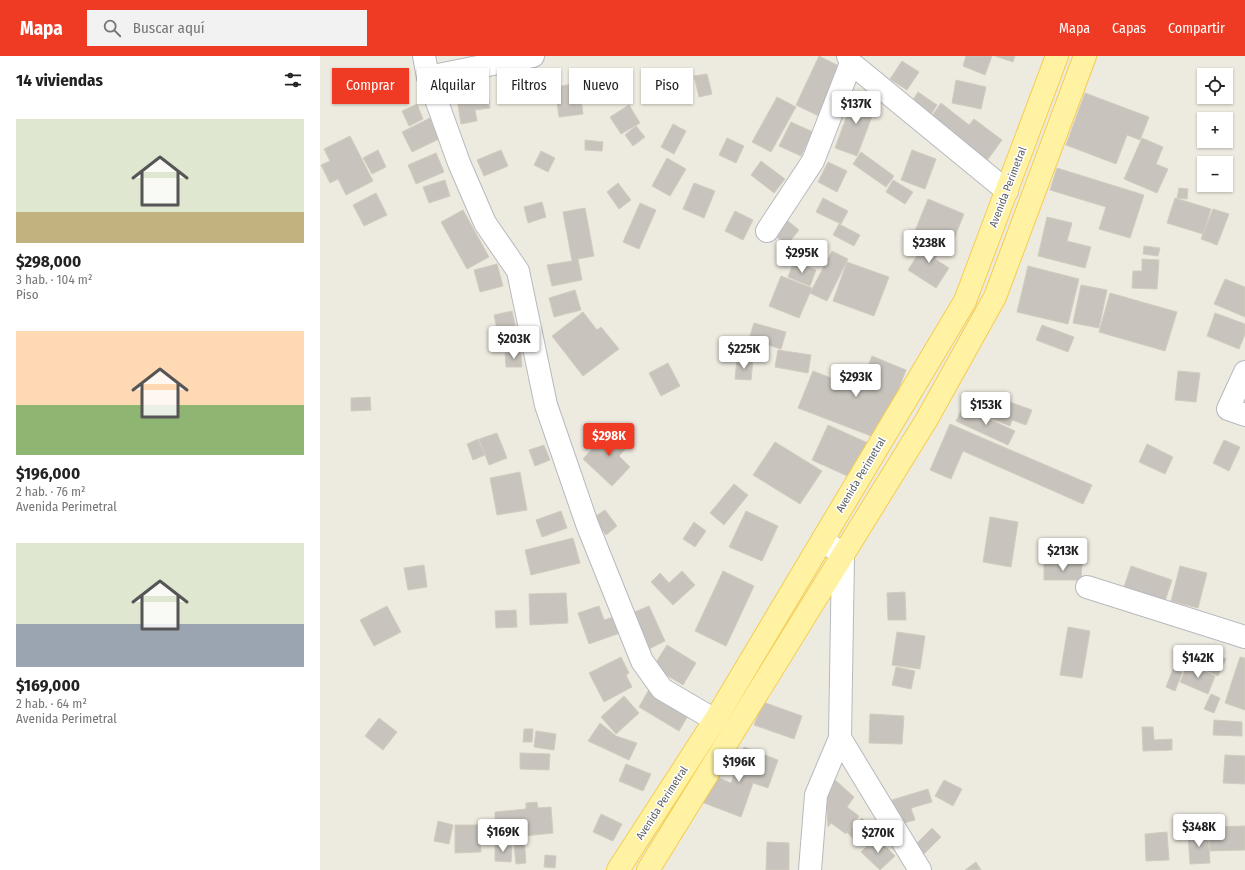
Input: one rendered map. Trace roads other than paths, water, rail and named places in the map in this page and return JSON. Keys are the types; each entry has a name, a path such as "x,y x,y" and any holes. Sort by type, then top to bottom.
{"main road":[{"name":"Avenida Perimetral","path":"618,870 715,720 965,301 1057,56"},
{"name":"Avenida Perimetral","path":"648,870 927,420 995,296 1085,56"}],"street":[{"path":"533,56 426,66 459,163 485,223 518,271 546,405 587,524 642,661 662,689 715,720"},
{"path":"766,231 813,160 849,60 1007,191"},
{"path":"1245,372 1228,409 1245,415"},
{"path":"810,870 816,795 840,738 844,556 823,539"},
{"path":"1087,587 1245,637"},
{"path":"840,738 920,870"}]}
